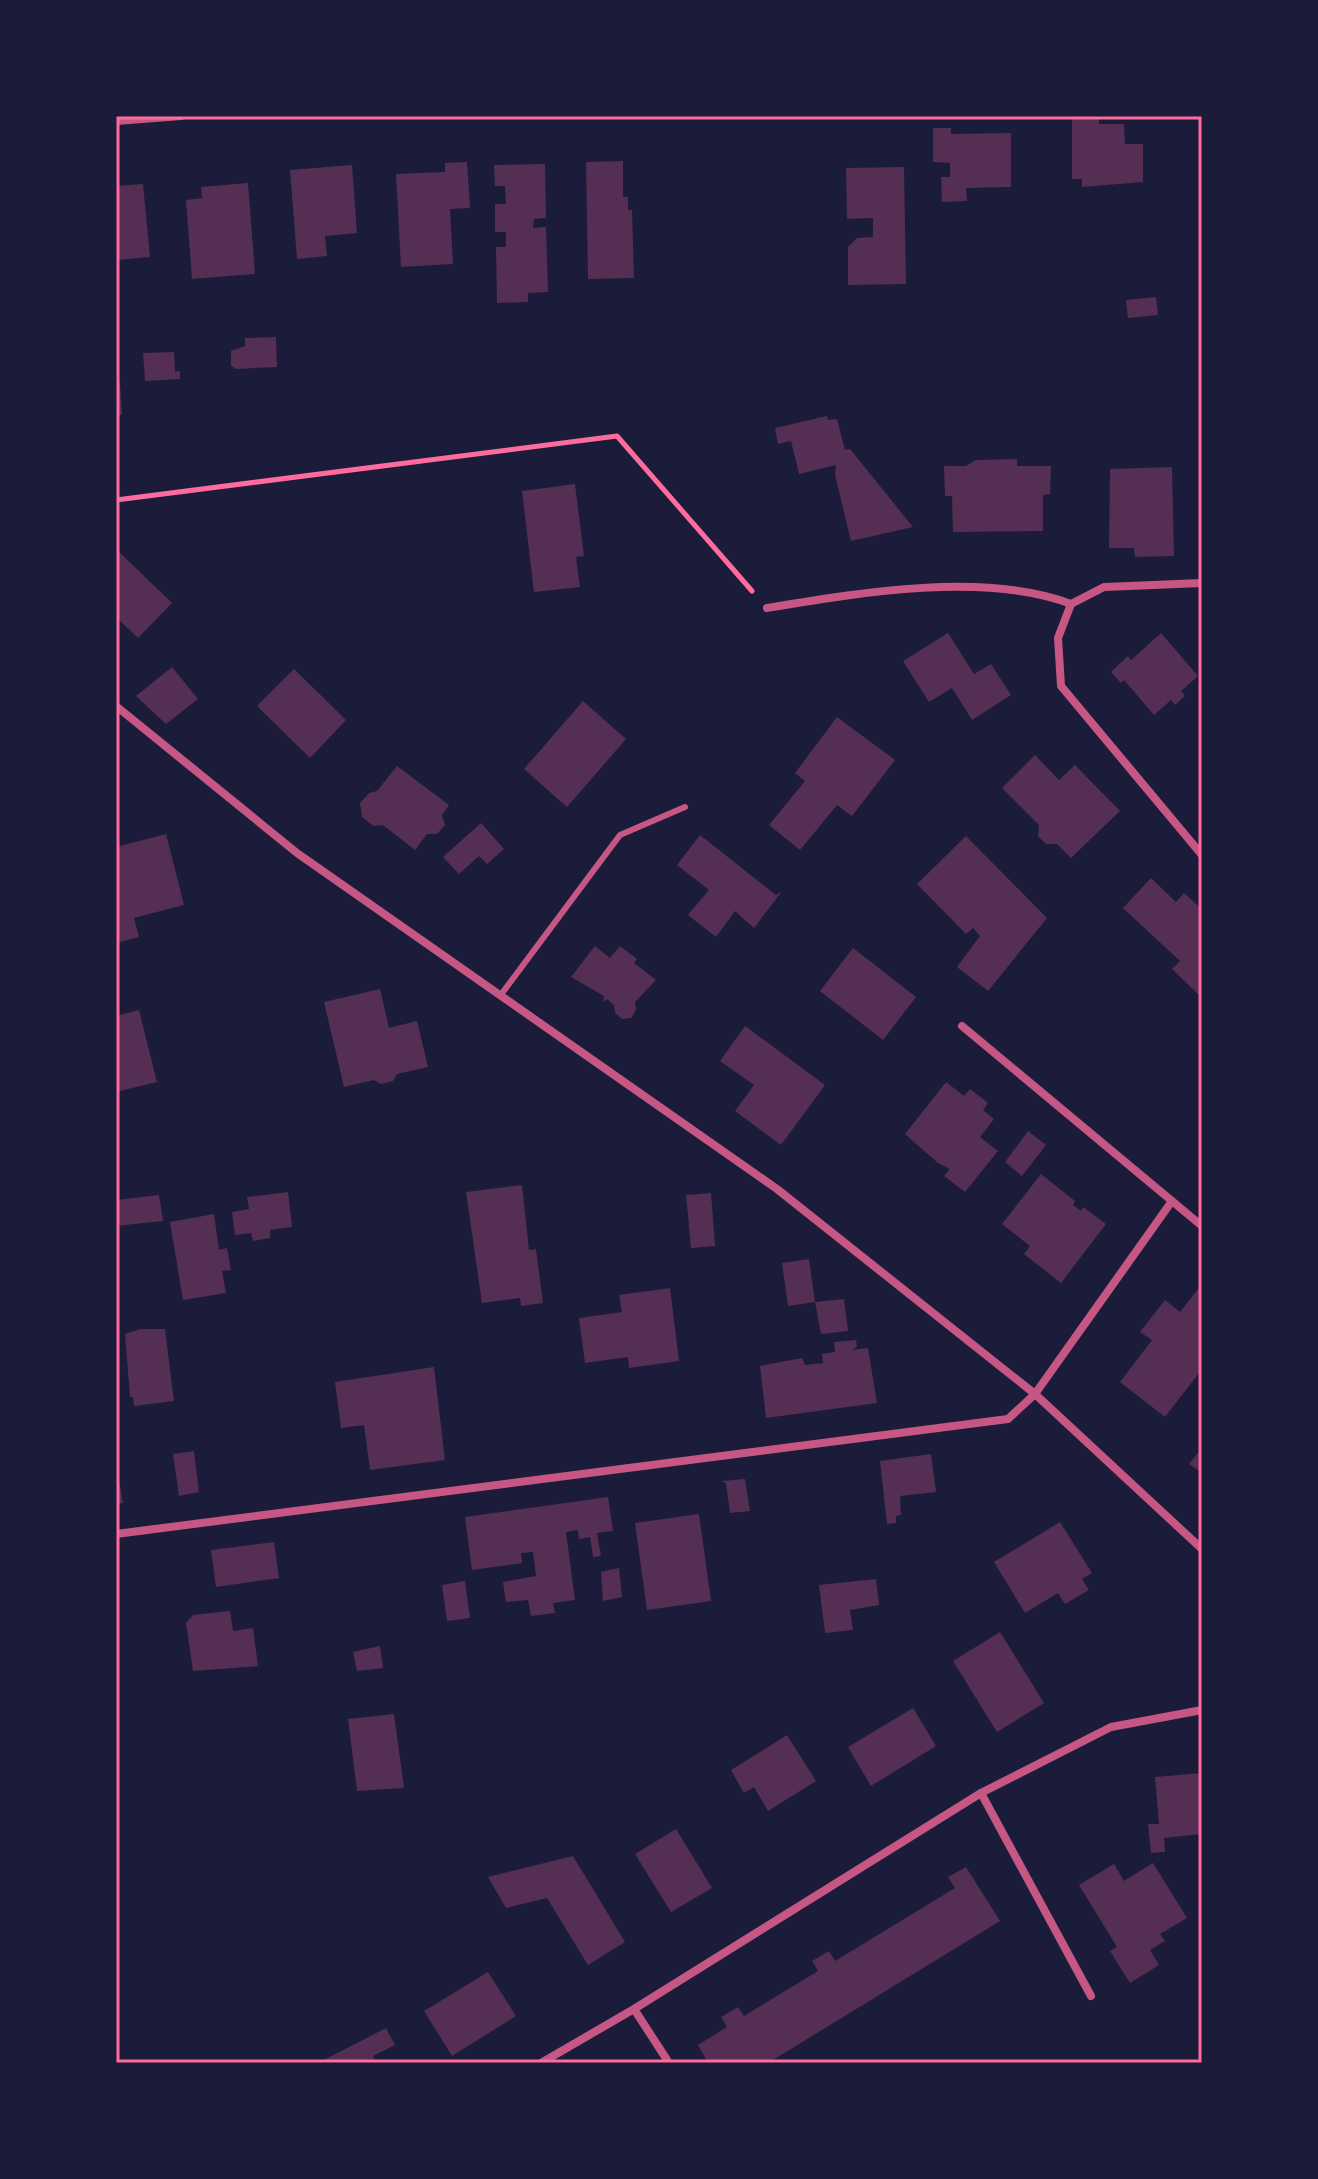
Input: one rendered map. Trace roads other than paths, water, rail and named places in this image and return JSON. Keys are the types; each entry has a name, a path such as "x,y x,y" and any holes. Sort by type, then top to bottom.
{"street":[{"path":"116,121 181,116"},
{"path":"1202,583 1104,587 1071,604 1058,638 1061,686 1202,855"},
{"path":"767,608 819,599 964,587 1044,594 1071,604"},
{"path":"117,709 297,853 777,1189 1035,1394 1202,1549"},
{"path":"962,1026 1202,1226"},
{"path":"116,1534 1008,1419 1035,1394 1172,1201"},
{"path":"541,2063 634,2009 981,1793 1111,1727 1202,1710"},
{"path":"981,1793 1091,1996"},
{"path":"634,2009 669,2063"}],"lane":[{"path":"500,996 620,835 685,807"}]}
